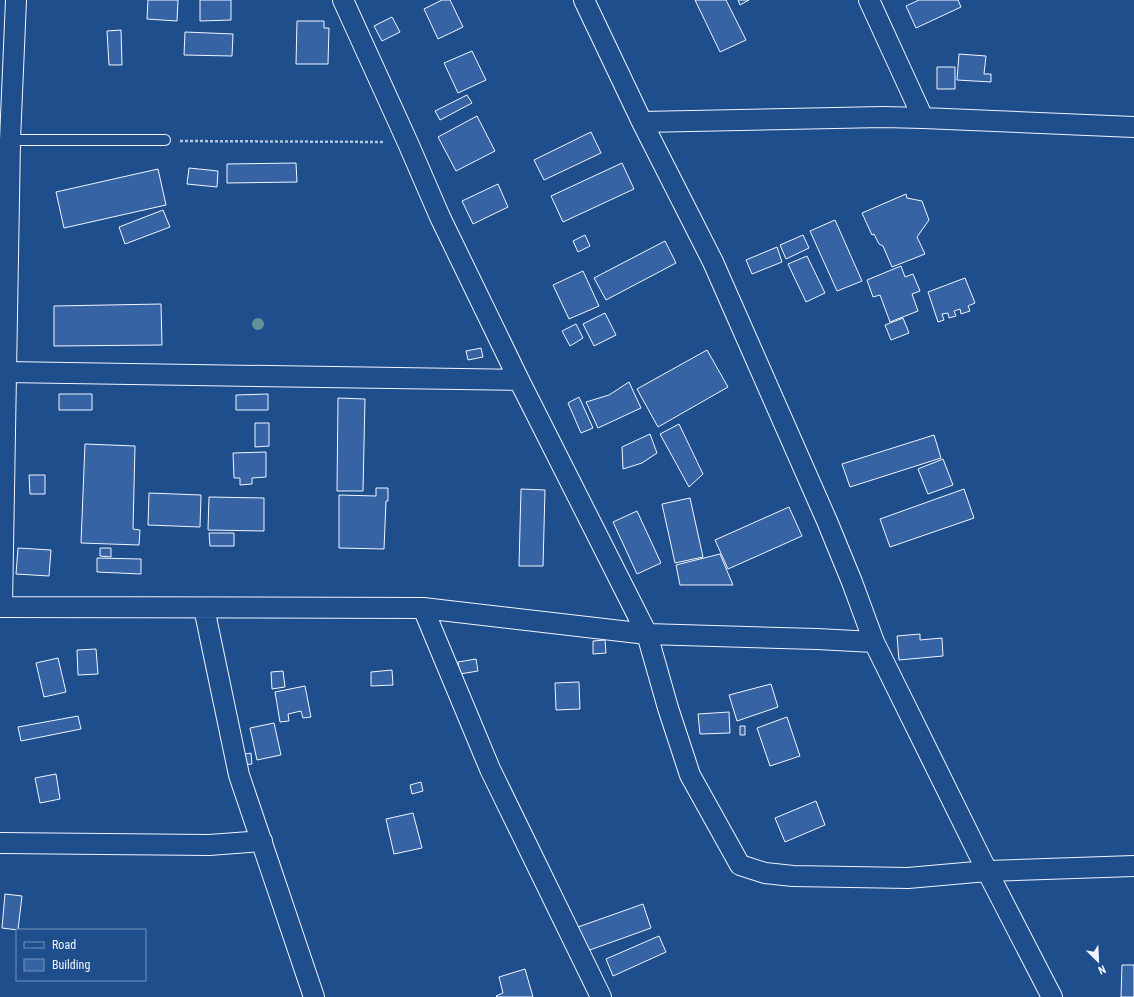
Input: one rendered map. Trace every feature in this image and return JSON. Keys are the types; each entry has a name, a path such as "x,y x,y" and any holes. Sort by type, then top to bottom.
{"street":[{"path":"16,0 10,140 1,607 423,608 647,634 874,642"},
{"path":"343,0 408,142 440,217 519,380 647,634 668,708 690,775 740,865 765,873 794,876 908,878 987,871 1134,866"},
{"path":"584,0 642,122 713,262 827,521 852,582 874,642 987,871 1052,997"},
{"path":"869,0 923,118"},
{"path":"642,122 875,117 1134,127"},
{"path":"5,372 519,380"},
{"path":"204,608 239,776 314,997"},
{"path":"423,608 490,769 601,997"},
{"path":"0,843 209,845 262,841"}],"lane":[{"path":"10,140 165,140"}],"path":[{"path":"165,140 408,142"}],"building":[{"path":"148,0 178,0 177,21 147,19"},
{"path":"200,0 231,0 231,20 200,21"},
{"path":"442,0 450,0 463,27 438,39 424,9"},
{"path":"695,0 726,0 746,40 720,52"},
{"path":"738,0 749,0 740,5"},
{"path":"919,0 958,0 961,7 916,28 906,6"},
{"path":"392,17 400,32 382,41 374,26"},
{"path":"297,21 324,21 324,28 329,28 328,64 296,64"},
{"path":"121,30 122,65 109,65 107,31"},
{"path":"185,32 233,34 232,56 184,55"},
{"path":"472,51 486,80 458,93 444,63"},
{"path":"959,54 986,56 984,74 991,74 991,82 957,80"},
{"path":"937,67 955,67 955,89 937,89"},
{"path":"467,95 472,103 440,120 435,111"},
{"path":"477,116 495,151 456,171 438,137"},
{"path":"591,132 601,153 544,180 534,160"},
{"path":"296,163 297,182 227,183 227,164"},
{"path":"622,163 634,189 563,222 551,196"},
{"path":"189,168 218,171 217,187 187,184"},
{"path":"158,169 166,205 64,228 56,192"},
{"path":"498,184 508,207 473,224 462,201"},
{"path":"906,194 907,198 922,201 929,220 917,237 925,254 892,267 883,246 879,244 874,234 872,235 862,213"},
{"path":"163,210 170,227 125,244 119,227"},
{"path":"835,220 862,281 837,291 810,231"},
{"path":"585,235 590,246 578,252 573,241"},
{"path":"803,235 809,248 786,259 780,245"},
{"path":"665,241 676,263 606,300 594,278"},
{"path":"777,247 782,262 752,274 746,260"},
{"path":"807,256 825,293 806,302 788,264"},
{"path":"901,266 905,277 913,274 920,291 912,294 918,311 890,322 880,295 873,297 867,280"},
{"path":"583,271 599,306 569,319 553,285"},
{"path":"965,278 975,303 968,306 970,311 961,314 960,309 954,311 956,316 949,318 948,313 942,314 944,320 938,322 928,292"},
{"path":"161,304 162,345 54,346 54,306"},
{"path":"605,313 616,335 594,346 583,324"},
{"path":"903,318 909,333 891,340 885,325"},
{"path":"576,324 583,338 570,346 562,331"},
{"path":"481,348 483,357 468,360 466,351"},
{"path":"707,350 728,387 658,427 637,389"},
{"path":"629,382 641,408 598,428 586,402 609,395"},
{"path":"59,394 92,394 92,410 59,410"},
{"path":"268,394 268,410 236,410 236,395"},
{"path":"579,397 593,428 581,433 568,403"},
{"path":"338,398 365,399 363,491 337,491"},
{"path":"255,423 269,423 269,446 255,447"},
{"path":"679,424 703,474 689,487 660,434"},
{"path":"650,434 657,453 642,463 623,469 622,447"},
{"path":"934,435 941,458 850,487 842,464"},
{"path":"85,444 135,446 133,529 140,530 139,545 81,543"},
{"path":"266,452 266,477 252,478 252,484 240,485 240,478 234,478 233,453"},
{"path":"943,459 953,485 928,494 918,469"},
{"path":"29,475 45,475 45,494 30,494"},
{"path":"376,488 388,488 384,549 339,548 339,495 376,496"},
{"path":"521,489 545,490 543,566 519,566"},
{"path":"964,489 974,518 890,547 880,519"},
{"path":"149,493 201,495 200,527 148,525"},
{"path":"209,497 264,498 264,531 208,530"},
{"path":"690,498 703,557 675,563 662,504"},
{"path":"789,507 802,536 728,569 715,540"},
{"path":"637,511 661,563 637,574 613,522"},
{"path":"209,533 234,533 234,546 210,546"},
{"path":"18,548 51,550 49,576 16,574"},
{"path":"100,548 111,548 111,557 100,556"},
{"path":"720,554 733,585 680,585 676,565"},
{"path":"97,558 141,559 141,574 97,572"},
{"path":"920,634 920,640 942,638 943,656 899,660 897,636"},
{"path":"605,640 606,653 593,654 593,641"},
{"path":"96,649 98,674 78,675 77,650"},
{"path":"58,658 66,692 44,697 36,663"},
{"path":"476,659 478,671 460,674 458,662"},
{"path":"392,670 393,685 371,686 371,672"},
{"path":"283,671 285,687 272,689 271,672"},
{"path":"579,682 580,709 556,710 555,683"},
{"path":"771,684 778,707 737,721 729,695"},
{"path":"305,686 311,717 303,718 301,711 288,714 289,721 280,722 275,692"},
{"path":"729,712 730,733 700,734 698,714"},
{"path":"78,716 81,729 21,741 18,727"},
{"path":"787,717 800,756 770,766 757,728"},
{"path":"274,723 281,755 257,760 250,728"},
{"path":"740,726 745,726 745,735 740,735"},
{"path":"251,753 252,764 241,765 240,755"},
{"path":"56,774 60,799 40,803 35,778"},
{"path":"421,782 423,791 412,794 410,785"},
{"path":"816,801 825,825 785,842 775,818"},
{"path":"413,813 422,848 394,854 386,819"},
{"path":"5,894 22,896 18,929 2,928"},
{"path":"643,904 651,928 587,951 578,927"},
{"path":"659,936 666,952 613,976 606,959"},
{"path":"1122,965 1134,965 1134,997 1121,997"},
{"path":"525,969 533,997 496,996 503,993 499,977"}]}
